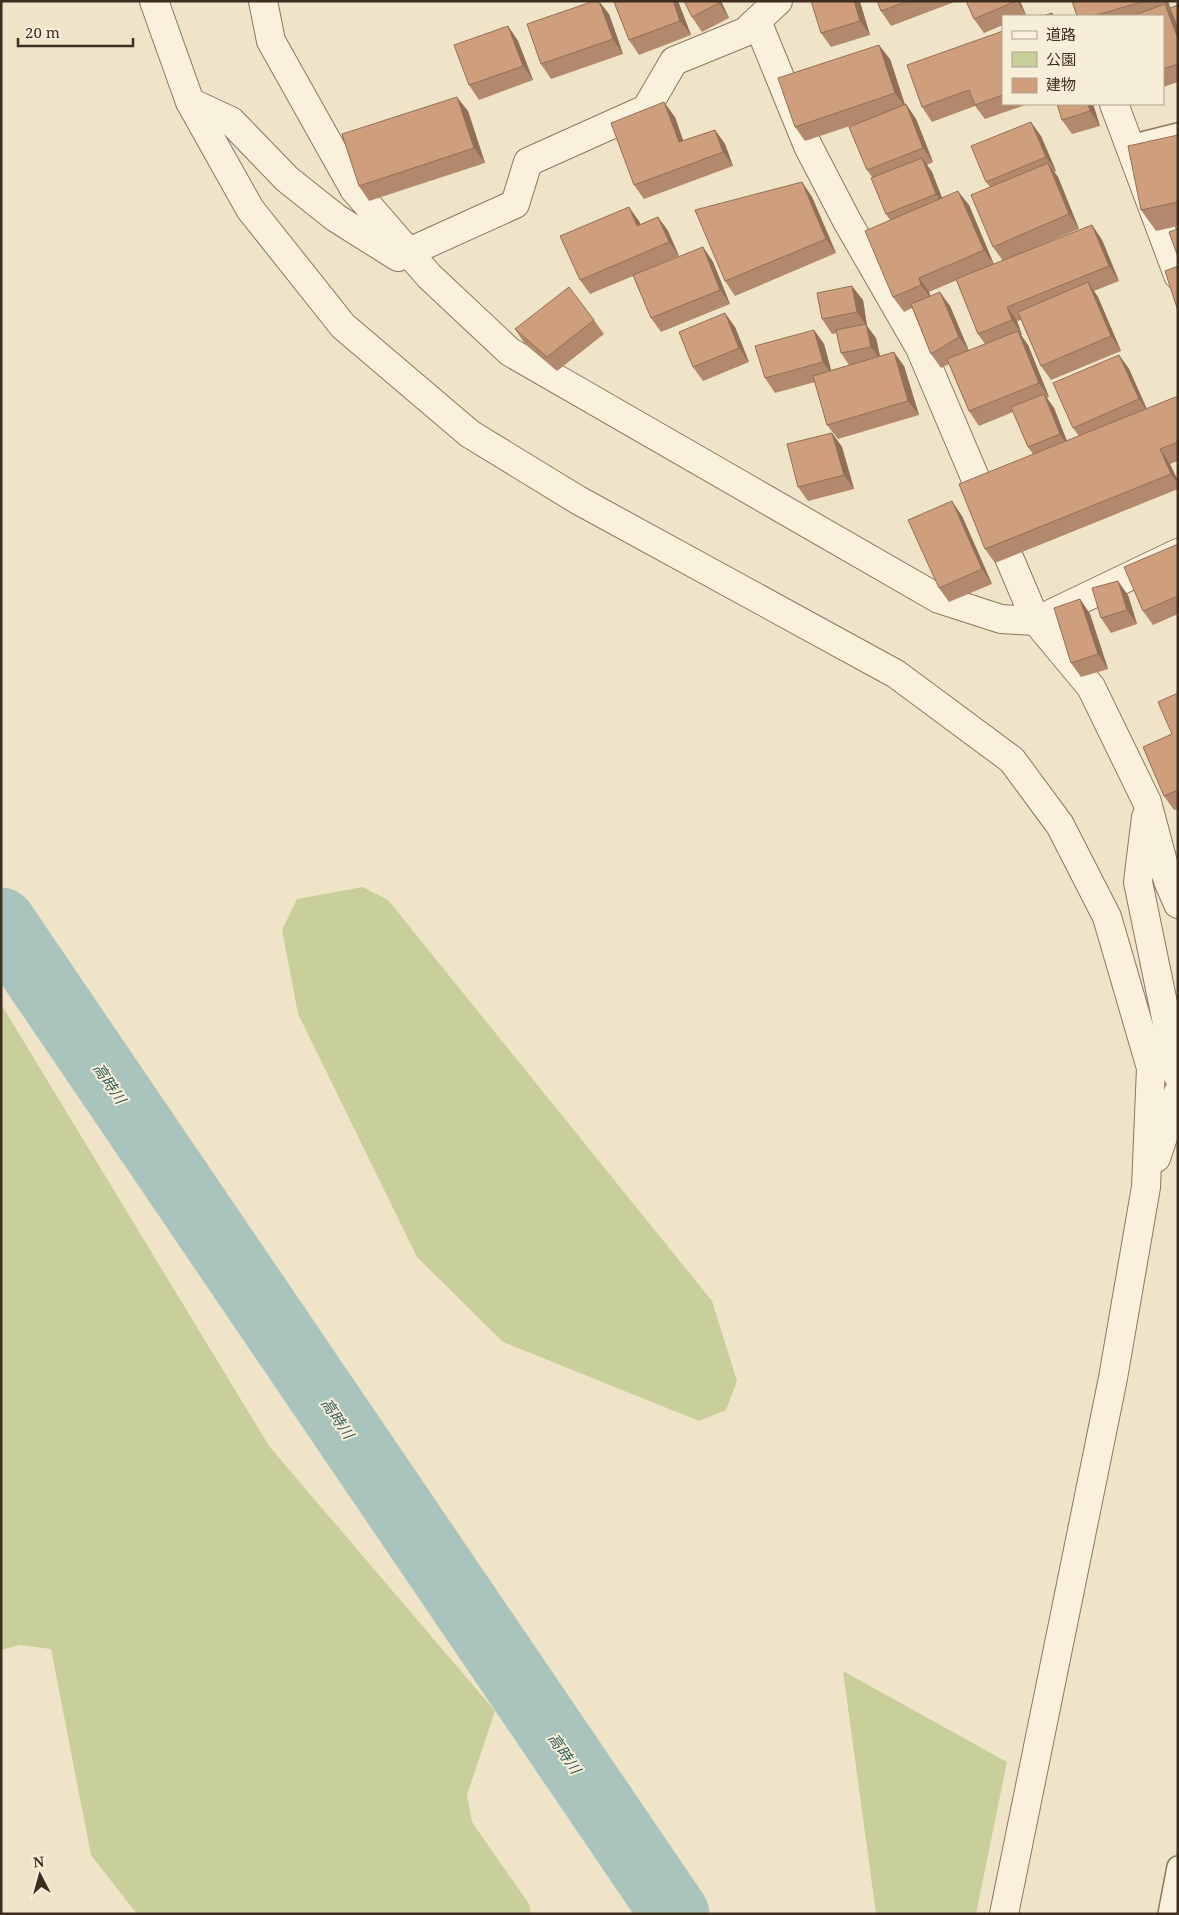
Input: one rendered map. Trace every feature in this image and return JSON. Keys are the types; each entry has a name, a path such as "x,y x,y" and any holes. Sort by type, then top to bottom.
{"street":[{"path":"154,1 190,102 250,209 343,326 470,434 578,500 896,674 1012,760 1060,825 1107,917 1151,1068 1146,1187 1113,1378 1004,1914"},
{"path":"263,1 271,41 354,189 428,276 510,352 939,599 1001,619 1036,621 1178,552"},
{"path":"190,102 231,121 287,179 336,218 398,257 516,204 528,162 646,109 674,61 745,32 778,1"},
{"path":"758,21 808,146 847,220 920,348 1036,621 1091,687 1147,802 1168,881 1178,904"},
{"path":"1114,105 1178,275"},
{"path":"1147,802 1138,882 1178,1076"},
{"path":"1146,1187 1178,1093"}],"lane":[{"path":"1130,146 1178,134"},
{"path":"1169,1914 1178,1867"}],"green space":[{"path":"363,887 388,900 712,1301 737,1381 726,1410 699,1421 503,1342 417,1257 298,1014 282,930 297,899"},
{"path":"1,1004 269,1446 495,1711 467,1795 472,1822 529,1904 531,1914 137,1914 91,1855 51,1649 20,1645 1,1650"},
{"path":"843,1671 1007,1762 976,1914 876,1914"}],"building":[{"path":"594,1 599,1 613,39 541,64 527,24"},
{"path":"615,1 673,1 680,21 629,40"},
{"path":"684,1 718,1 719,3 692,17"},
{"path":"811,1 854,1 860,21 821,33"},
{"path":"877,1 908,1 881,11"},
{"path":"966,1 1016,1 974,19"},
{"path":"1072,1 1145,1 1096,15 1077,15"},
{"path":"1165,4 1178,39 1178,64 1164,69 1164,15 1135,15"},
{"path":"1178,5 1178,29 1170,8"},
{"path":"508,26 523,66 469,85 454,45"},
{"path":"1002,31 1002,95 975,105 969,90 922,107 907,65"},
{"path":"879,45 895,93 795,127 778,78"},
{"path":"457,97 474,148 359,186 342,134"},
{"path":"664,102 679,142 715,130 723,152 634,185 611,123"},
{"path":"906,104 923,148 867,170 849,127"},
{"path":"1057,105 1088,105 1090,111 1062,120"},
{"path":"1031,122 1046,157 986,182 971,146"},
{"path":"1178,135 1178,202 1141,210 1128,146"},
{"path":"922,158 936,194 886,214 871,178"},
{"path":"1048,163 1069,214 993,247 971,195"},
{"path":"802,182 826,239 725,281 695,210"},
{"path":"958,191 984,250 919,278 921,285 893,297 865,231"},
{"path":"629,207 637,226 658,217 669,242 580,280 560,236"},
{"path":"1092,225 1109,266 1007,307 1012,320 978,334 956,279"},
{"path":"1178,229 1178,257 1169,232"},
{"path":"703,247 720,290 651,318 633,275"},
{"path":"1178,266 1178,311 1165,271"},
{"path":"1088,282 1111,336 1041,366 1018,312"},
{"path":"852,286 857,312 822,319 817,293"},
{"path":"569,287 594,320 547,357 515,329"},
{"path":"940,292 959,337 931,354 911,304"},
{"path":"725,313 739,348 693,367 679,332"},
{"path":"866,324 871,347 841,353 836,330"},
{"path":"814,330 823,362 765,378 755,346"},
{"path":"1018,331 1039,383 969,411 947,359"},
{"path":"894,352 908,401 827,425 813,376"},
{"path":"1119,355 1139,399 1073,428 1053,383"},
{"path":"1044,394 1060,434 1028,447 1011,407"},
{"path":"1178,396 1178,442 1160,449 1171,474 985,549 959,484"},
{"path":"832,433 844,475 798,487 787,444"},
{"path":"952,501 982,569 939,588 908,520"},
{"path":"1178,544 1178,596 1143,611 1124,567"},
{"path":"1118,581 1127,610 1101,618 1092,588"},
{"path":"1080,599 1098,654 1071,663 1054,608"},
{"path":"1178,693 1178,790 1164,796 1143,747 1172,734 1158,702"}],"waterway":[{"name":"高時川","path":"1,922 675,1914"}]}
